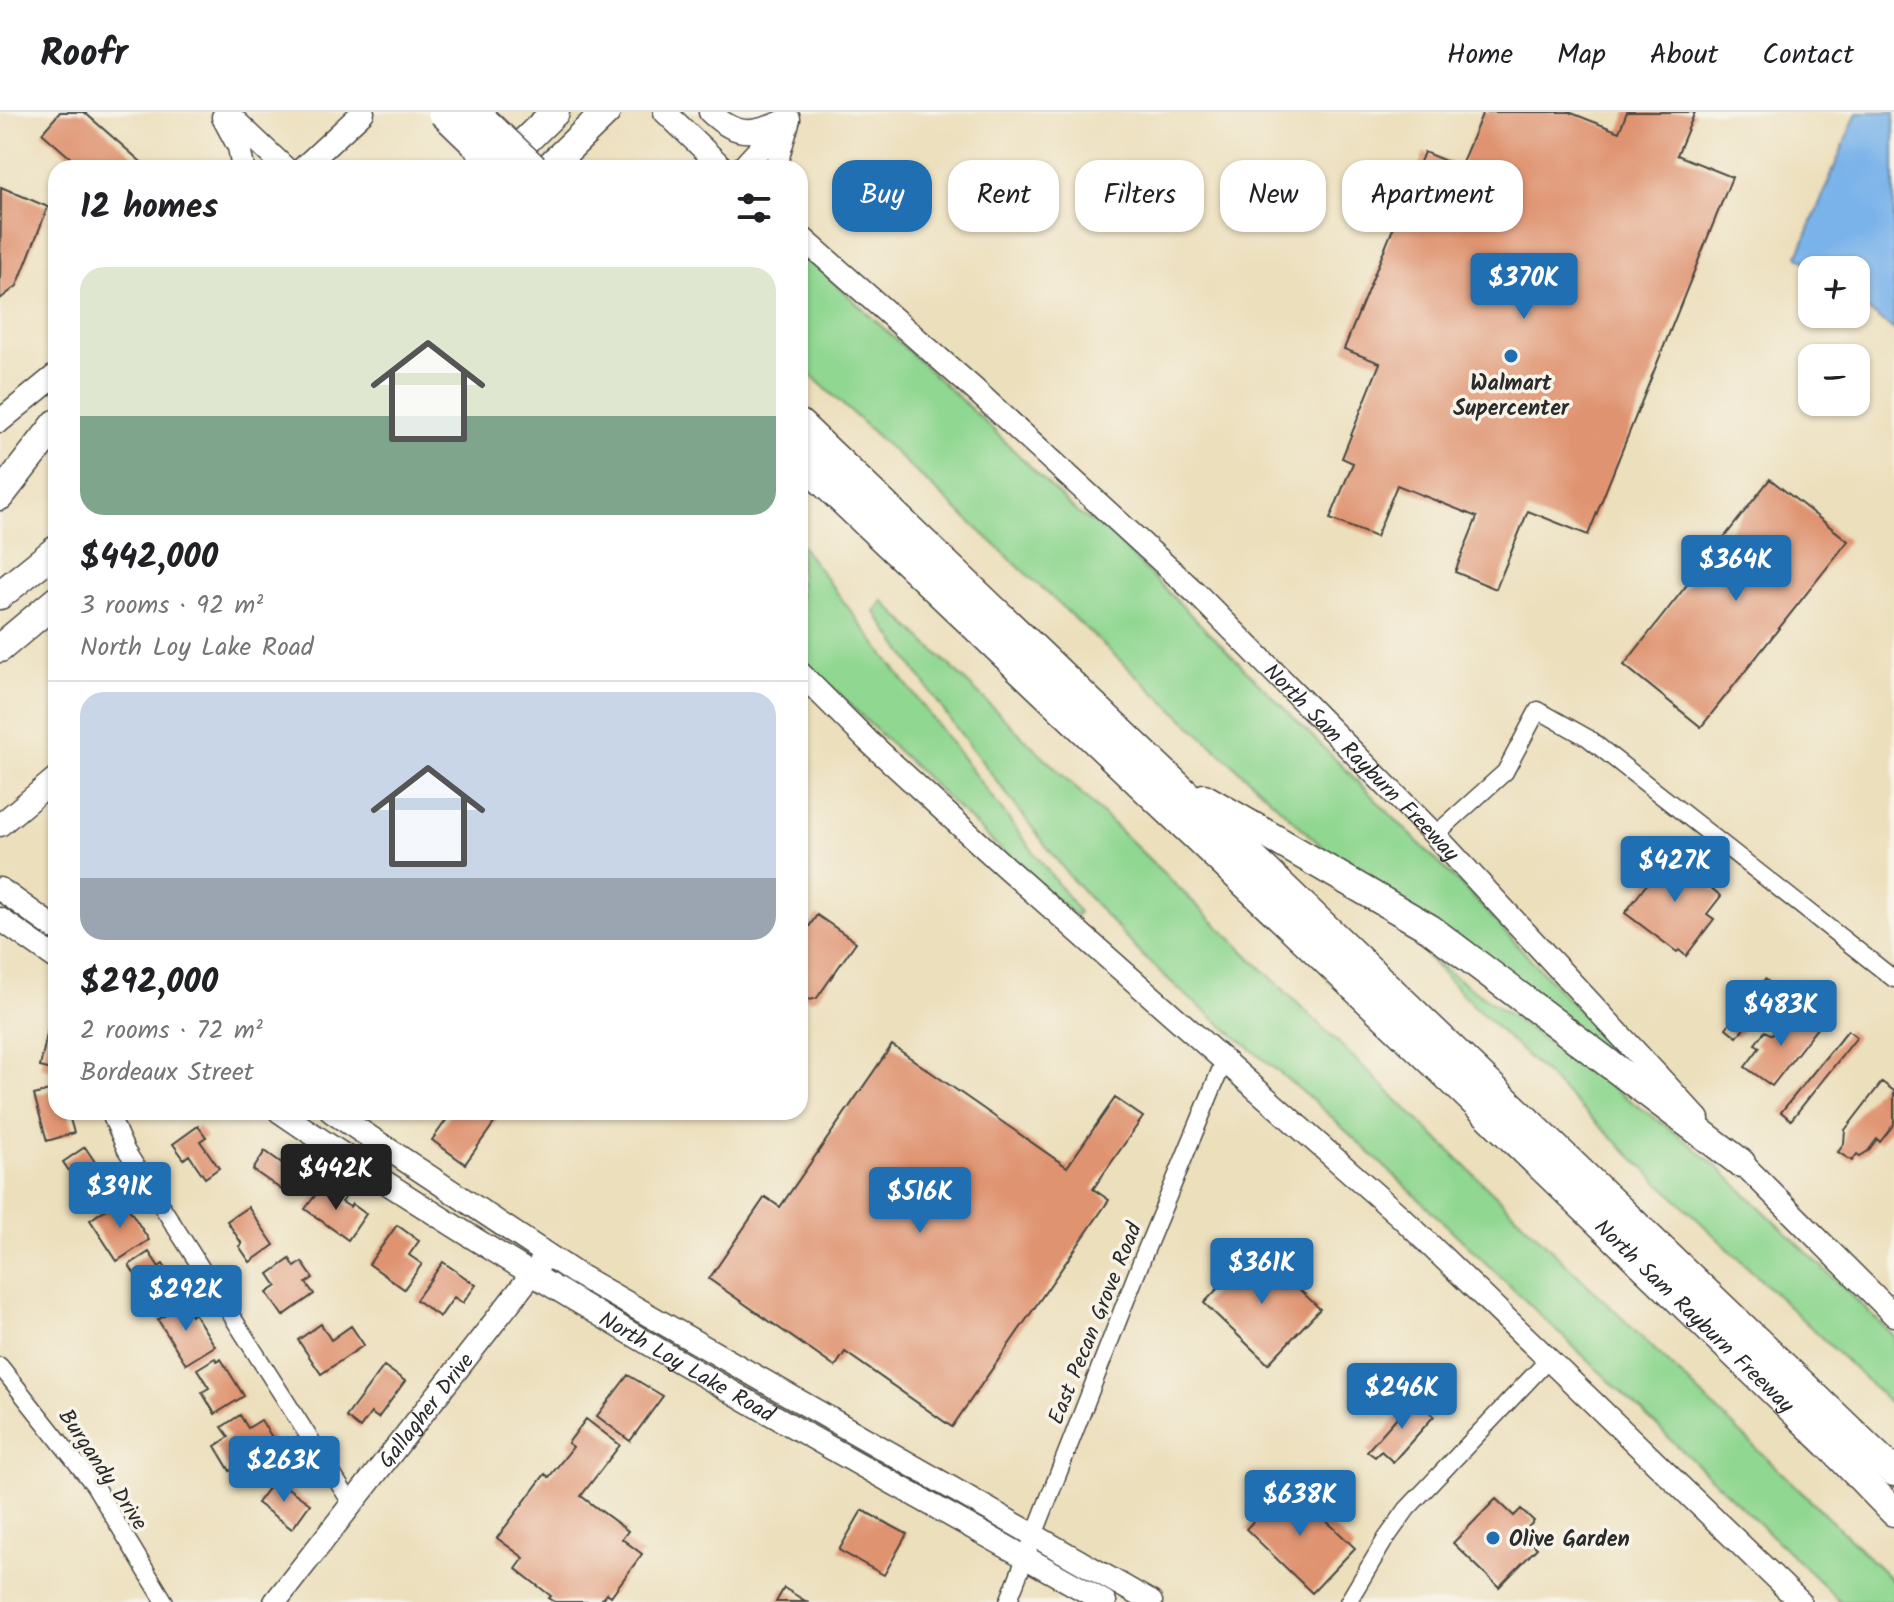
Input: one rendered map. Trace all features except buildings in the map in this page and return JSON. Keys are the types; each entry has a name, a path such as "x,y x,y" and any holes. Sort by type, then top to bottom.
{"highway":[{"path":"442,112 491,160"},
{"path":"475,112 526,160"},
{"path":"507,160 555,112"},
{"path":"556,160 606,112"},
{"name":"North Sam Rayburn Freeway","path":"808,432 1894,1472"},
{"path":"0,496 48,434"},
{"name":"North Sam Rayburn Freeway","path":"808,468 1462,1090 1828,1444 1894,1512"},
{"path":"0,595 48,556"},
{"path":"0,648 48,608"},
{"path":"1165,775 1429,928 1741,1163"}],"main road":[{"path":"223,112 241,160"},
{"path":"223,112 276,160"},
{"path":"312,160 363,112"},
{"path":"665,112 715,160"},
{"path":"714,116 733,129 758,132 792,115"},
{"path":"750,160 792,115"},
{"path":"778,160 792,115"},
{"name":"North Sam Rayburn Freeway","path":"808,245 974,389 1197,594 1435,835 1653,1073 1894,1315"},
{"path":"0,421 48,382"},
{"path":"808,681 867,740 1004,866 1401,1217 1800,1602"},
{"path":"0,825 48,785"},
{"path":"0,889 48,923"},
{"path":"0,919 48,952"},
{"name":"North Loy Lake Road","path":"292,1120 381,1181 618,1328 1105,1602"},
{"name":"North Loy Lake Road","path":"344,1120 575,1273 1151,1602"},
{"name":"Gallagher Drive","path":"275,1602 547,1255"}],"street":[{"path":"1435,835 1505,772 1538,710 1588,738 1894,979"},
{"name":"East Pecan Grove Road","path":"1008,1602 1224,1061"},
{"path":"113,1120 126,1150 351,1503"},
{"path":"1348,1602 1407,1509 1547,1361"},
{"name":"Burgandy Drive","path":"0,1366 94,1485 165,1602"}],"green space":[{"path":"808,261 984,421 1077,513 1105,529 1470,894 1645,1082 1343,866 808,372"},
{"path":"808,555 1079,912 1076,916 1022,870 808,665"},
{"path":"883,601 1890,1578 1894,1582 1894,1602 1841,1602 1316,1103 1141,954 1070,877 951,721 875,612"},
{"path":"1426,956 1683,1138 1722,1171 1894,1336 1894,1407 1471,1003"}],"water":[{"path":"1857,112 1894,112 1894,330 1870,312 1870,256 1798,256"}],"place":[{"name":"Walmart Supercenter","path":"1511,356"},
{"name":"Olive Garden","path":"1493,1538"}]}
